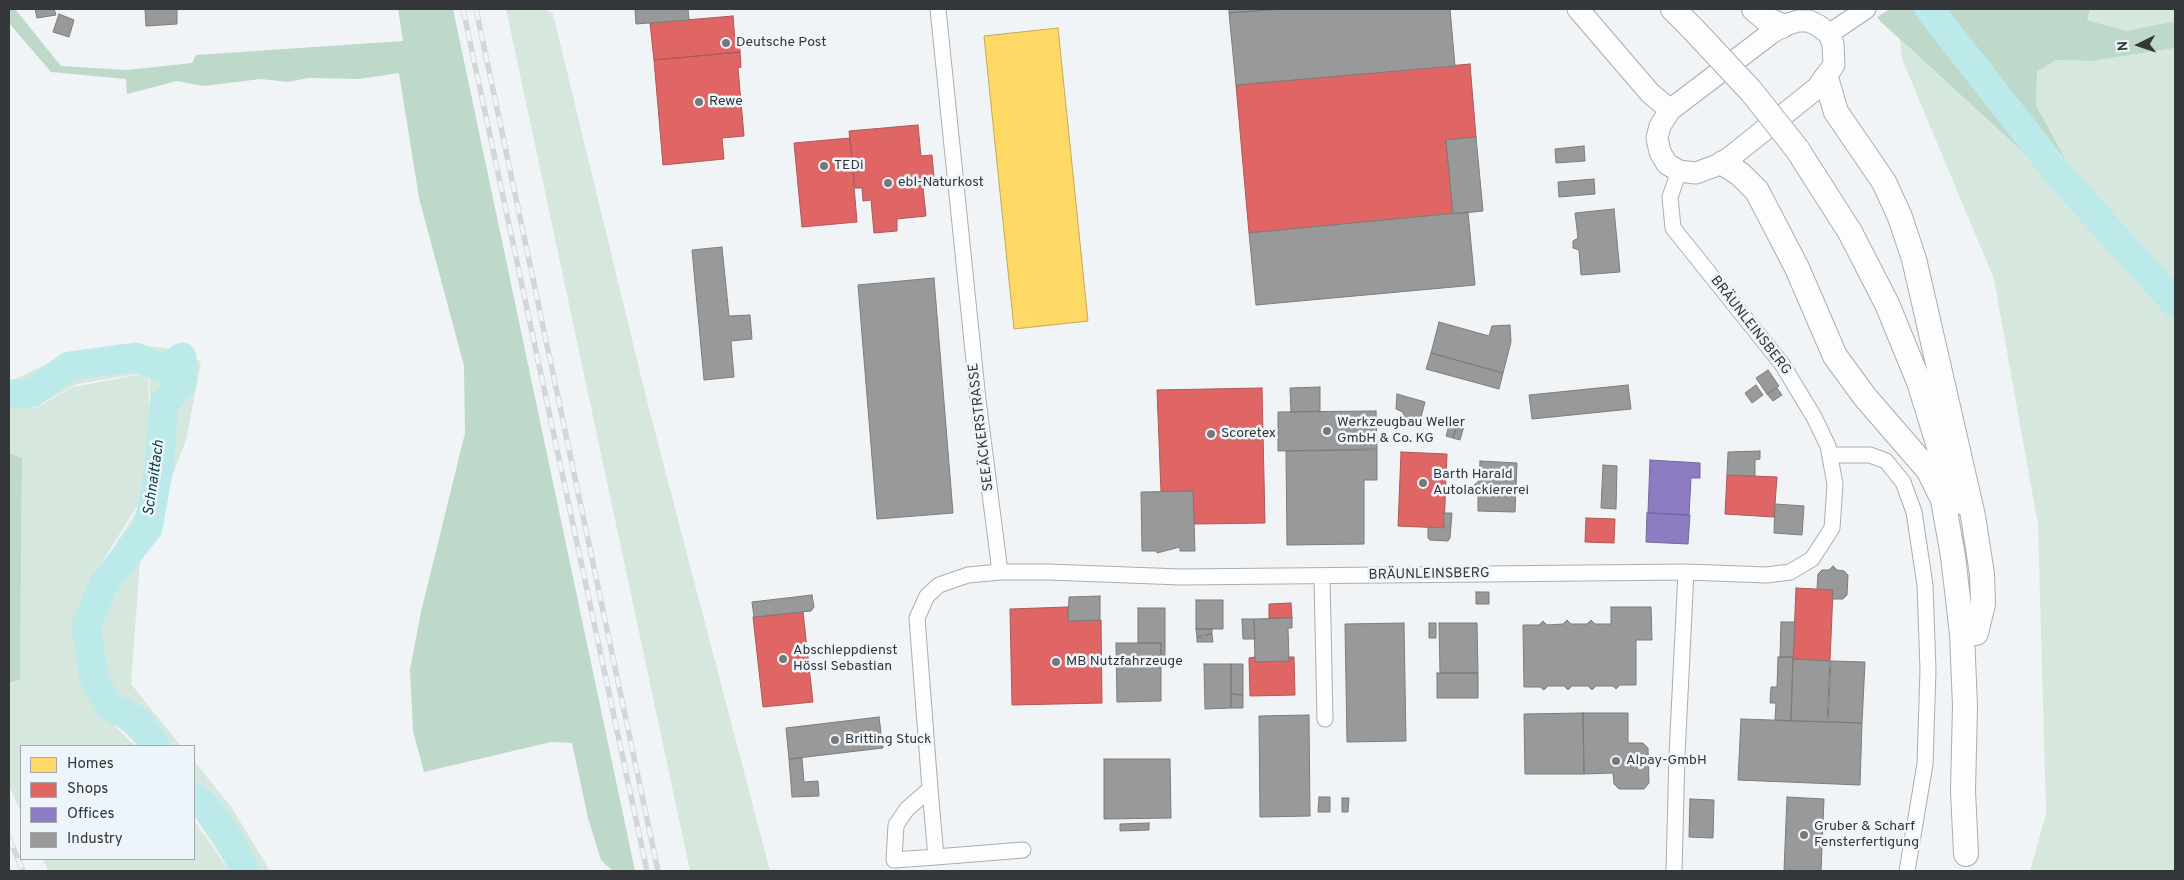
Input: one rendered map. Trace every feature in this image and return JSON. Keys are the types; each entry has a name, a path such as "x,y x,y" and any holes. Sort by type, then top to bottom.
{"main road":[{"path":"1578,9 1650,92 1670,110"},
{"path":"1673,9 1751,91 1797,149 1850,232 1887,304 1919,382 1944,457 1958,508 1969,564 1976,633 1979,706 1976,769 1964,862"},
{"path":"1754,9 1766,19 1782,26"},
{"path":"1809,21 1829,34 1835,53 1834,65 1826,78 1808,97 1723,163 1696,173 1680,171 1667,164 1660,152 1657,138 1660,126 1670,110 1782,26 1809,21"},
{"path":"1826,78 1836,112 1884,182 1900,217 1914,259 1973,516 1982,574 1983,604 1976,633"},
{"path":"1723,163 1740,174 1757,191 1798,268 1835,356 1864,396 1929,471 1942,500 1953,556 1962,634 1965,706 1964,862"}],"street":[{"name":"SEEÄCKERSTRASSE","path":"938,9 978,400 1000,572"},
{"path":"1829,34 1866,9"},
{"name":"BRÄUNLEINSBERG","path":"1000,572 1153,577 1686,572 1767,575 1790,572 1812,559 1832,528 1835,484 1828,446 1814,417 1782,364 1673,228 1670,197 1680,171"},
{"path":"1830,455 1870,455 1886,462 1903,482 1914,512 1925,585 1928,670 1925,764 1907,871"},
{"path":"936,857 917,618 927,596 939,585 968,575 1000,572"},
{"path":"1674,871 1677,755 1686,572"},
{"path":"1322,576 1325,719"},
{"path":"930,789 906,809 896,825 894,860 1023,850"}],"green space":[{"path":"9,9 15,9 61,66 127,70 192,63 196,55 403,41 398,9 453,9 635,871 613,871 601,860 588,818 572,743 551,742 424,772 413,731 410,669 421,612 465,433 464,366 419,198 399,73 359,79 308,78 288,82 261,79 203,86 177,81 127,94 126,79 51,72 9,23"},
{"path":"506,9 545,9 553,14 648,405 770,871 690,871"},
{"path":"1890,9 2090,9 2087,20 2126,31 2175,21 2175,48 2092,61 2056,60 2037,72 2036,105 2066,160 2048,175 1881,22 1877,17"},
{"path":"2090,9 2175,9 2175,21 2126,31 2086,20"},
{"path":"1900,40 2048,175 2175,318 2175,871 2030,871 2046,814 2038,525 1994,279 1902,59"},
{"path":"2175,48 2175,296 2058,167 2066,160 2036,105 2037,72 2056,60 2092,61"},
{"path":"146,346 178,349 201,362 186,440 140,561 131,684 180,745 137,745 110,718 85,683 76,620 104,562 139,508 152,438 149,372 77,384 35,407 9,404 9,382 55,360"},
{"path":"148,373 150,440 137,506 103,561 75,619 83,684 109,720 134,745 20,745 20,810 9,786 9,685 20,679 22,459 9,453 9,405 36,408 73,387"},
{"path":"9,453 22,458 20,679 9,684"},
{"path":"195,762 232,808 270,871 231,871 195,817"},
{"path":"195,821 229,871 48,871 43,860 195,860"}],"building: Homes":[{"path":"1058,28 1088,321 1014,329 984,36"}],"building: Shops":[{"path":"733,16 735,41 739,40 740,52 654,60 650,23"},
{"name":"Rewe","path":"740,52 741,67 738,68 744,136 722,138 724,159 663,165 654,60"},
{"path":"1470,64 1476,137 1446,140 1453,214 1249,233 1236,85"},
{"name":"ebl-Naturkost","path":"918,125 921,156 932,155 934,177 922,178 926,216 897,219 897,231 874,233 871,200 863,201 862,188 855,188 849,131"},
{"name":"TEDi","path":"850,138 857,222 802,227 794,143"},
{"name":"Scoretex","path":"1262,388 1265,523 1194,524 1193,491 1161,492 1157,390"},
{"name":"Barth Harald Autolackiererei","path":"1401,452 1447,454 1444,528 1398,526"},
{"path":"1727,475 1777,477 1774,517 1725,514"},
{"path":"1586,518 1615,519 1614,543 1585,542"},
{"path":"1796,588 1833,590 1830,661 1793,659"},
{"path":"1291,603 1292,618 1269,618 1269,604"},
{"name":"MB Nutzfahrzeuge","path":"1068,607 1068,621 1101,620 1102,703 1012,705 1010,609"},
{"name":"Abschleppdienst Hössl Sebastian","path":"803,612 813,702 763,707 753,617"},
{"path":"1255,657 1255,662 1289,661 1289,657 1294,657 1295,695 1250,696 1249,658"}],"building: Offices":[{"path":"1650,460 1700,463 1700,478 1691,478 1689,515 1648,513"},
{"path":"1647,513 1690,515 1688,544 1646,542"}],"building: Industry":[{"path":"35,9 54,9 56,15 37,18"},
{"path":"145,9 177,9 177,24 146,26"},
{"path":"635,9 688,9 689,20 636,24"},
{"path":"1229,9 1281,9 1229,13"},
{"path":"1281,9 1450,9 1455,66 1236,85 1229,13"},
{"path":"59,14 74,20 69,37 53,32"},
{"path":"1476,137 1483,211 1453,214 1446,140"},
{"path":"1584,146 1585,161 1556,163 1555,149"},
{"path":"1594,179 1595,194 1559,197 1558,182"},
{"path":"1614,209 1620,272 1581,275 1579,250 1573,248 1573,241 1578,238 1575,213"},
{"path":"1468,212 1475,285 1256,305 1249,233"},
{"path":"722,247 729,316 750,315 752,339 731,341 734,377 704,380 692,250"},
{"path":"934,278 953,513 877,519 858,285"},
{"path":"1439,322 1489,336 1492,326 1510,325 1511,342 1503,373 1431,353"},
{"path":"1431,353 1503,373 1499,389 1426,369"},
{"path":"1768,370 1779,386 1767,394 1756,378"},
{"path":"1628,385 1631,409 1532,419 1529,395"},
{"path":"1756,385 1763,395 1752,403 1745,393"},
{"path":"1320,387 1320,411 1291,412 1290,388"},
{"path":"1777,388 1782,395 1773,401 1767,394"},
{"path":"1397,394 1425,402 1418,428 1403,424 1403,412 1396,409"},
{"name":"Werkzeugbau Weller GmbH & Co. KG","path":"1376,411 1377,449 1278,451 1278,412"},
{"path":"1450,422 1457,424 1453,438 1446,436"},
{"path":"1457,424 1464,426 1460,440 1453,438"},
{"path":"1377,450 1377,480 1364,480 1364,544 1287,545 1286,451"},
{"path":"1760,451 1760,459 1755,460 1755,476 1727,475 1728,452"},
{"path":"1480,461 1517,463 1515,512 1478,511 1478,492 1473,486 1479,481"},
{"path":"1603,465 1617,466 1616,509 1601,508"},
{"path":"1193,491 1195,551 1180,551 1180,547 1157,553 1157,551 1142,551 1141,492"},
{"path":"1775,504 1804,506 1802,535 1774,533"},
{"path":"1444,513 1452,513 1450,538 1448,541 1430,540 1428,538 1428,527 1444,528"},
{"path":"1833,566 1848,575 1847,595 1843,599 1832,599 1833,590 1817,589 1818,574 1822,570 1829,570"},
{"path":"1476,592 1489,592 1489,604 1476,604"},
{"path":"812,595 814,607 811,611 754,617 752,602"},
{"path":"1100,596 1100,620 1068,621 1069,597"},
{"path":"1196,600 1223,600 1223,629 1196,629"},
{"path":"1611,607 1651,607 1652,640 1636,640 1636,685 1620,685 1616,689 1613,686 1596,686 1592,690 1588,686 1572,686 1568,690 1564,686 1548,686 1544,690 1540,687 1524,687 1523,625 1539,625 1543,621 1547,625 1563,624 1567,620 1571,624 1587,624 1591,620 1595,624 1611,624"},
{"path":"1138,608 1165,608 1165,657 1161,657 1161,643 1138,643"},
{"path":"1292,618 1292,628 1288,628 1289,661 1255,662 1254,619"},
{"path":"1242,619 1254,619 1255,639 1243,639"},
{"path":"1781,622 1795,622 1793,657 1780,657"},
{"path":"1404,623 1406,741 1347,742 1345,624"},
{"path":"1429,623 1436,623 1436,638 1429,638"},
{"path":"1439,623 1477,623 1478,673 1440,673"},
{"path":"1196,629 1212,629 1212,634 1197,637"},
{"path":"1208,634 1212,634 1213,642 1197,642 1197,637 1205,637"},
{"path":"1116,643 1161,643 1161,701 1117,702"},
{"path":"1778,657 1793,657 1791,721 1775,720 1776,703 1770,703 1771,687 1777,687"},
{"path":"1793,659 1830,661 1827,722 1791,721"},
{"path":"1831,661 1865,662 1862,723 1828,722"},
{"path":"1204,664 1231,664 1231,708 1205,709"},
{"path":"1231,664 1243,664 1243,695 1231,694"},
{"path":"1437,673 1478,673 1478,698 1437,698"},
{"path":"1231,694 1243,695 1243,708 1231,708"},
{"name":"Alpay-GmbH","path":"1583,713 1628,713 1628,743 1643,743 1648,748 1649,783 1644,789 1619,789 1614,784 1613,773 1584,774"},
{"path":"1583,713 1584,774 1525,774 1524,714"},
{"path":"1309,715 1310,816 1260,817 1259,716"},
{"name":"Britting Stuck","path":"879,717 883,748 789,759 786,728"},
{"path":"1741,719 1862,723 1860,785 1738,780"},
{"path":"802,758 804,782 818,781 819,796 792,797 789,759"},
{"path":"1104,759 1170,759 1171,818 1104,819"},
{"path":"1319,797 1330,797 1330,812 1318,812"},
{"name":"Gruber & Scharf Fensterfertigung","path":"1787,797 1824,799 1821,871 1784,871"},
{"path":"1342,798 1349,798 1348,812 1342,812"},
{"path":"1690,799 1714,800 1713,838 1689,837"},
{"path":"1149,823 1149,830 1120,831 1120,824"}],"waterway":[{"path":"1929,9 2060,176 2175,303"},
{"name":"Schnaittach","path":"9,394 32,393 69,366 135,357 165,369 182,357 182,383 164,404 159,467 148,528 103,585 86,626 94,678 109,706 138,721 155,745"},
{"name":"Schnaittach","path":"195,798 207,808 228,837 245,871"}],"railway":[{"path":"463,9 647,871"},
{"path":"476,9 658,871"},
{"path":"9,838 23,871"}],"place":[{"name":"Deutsche Post","path":"726,43"},
{"name":"Rewe","path":"699,102"},
{"name":"TEDi","path":"824,166"},
{"name":"ebl-Naturkost","path":"888,183"},
{"name":"Werkzeugbau Weller GmbH & Co. KG","path":"1327,431"},
{"name":"Scoretex","path":"1211,434"},
{"name":"Barth Harald Autolackiererei","path":"1423,483"},
{"name":"Abschleppdienst Hössl Sebastian","path":"783,659"},
{"name":"MB Nutzfahrzeuge","path":"1056,662"},
{"name":"Britting Stuck","path":"835,740"},
{"name":"Alpay-GmbH","path":"1616,761"},
{"name":"Gruber & Scharf Fensterfertigung","path":"1804,835"}]}
